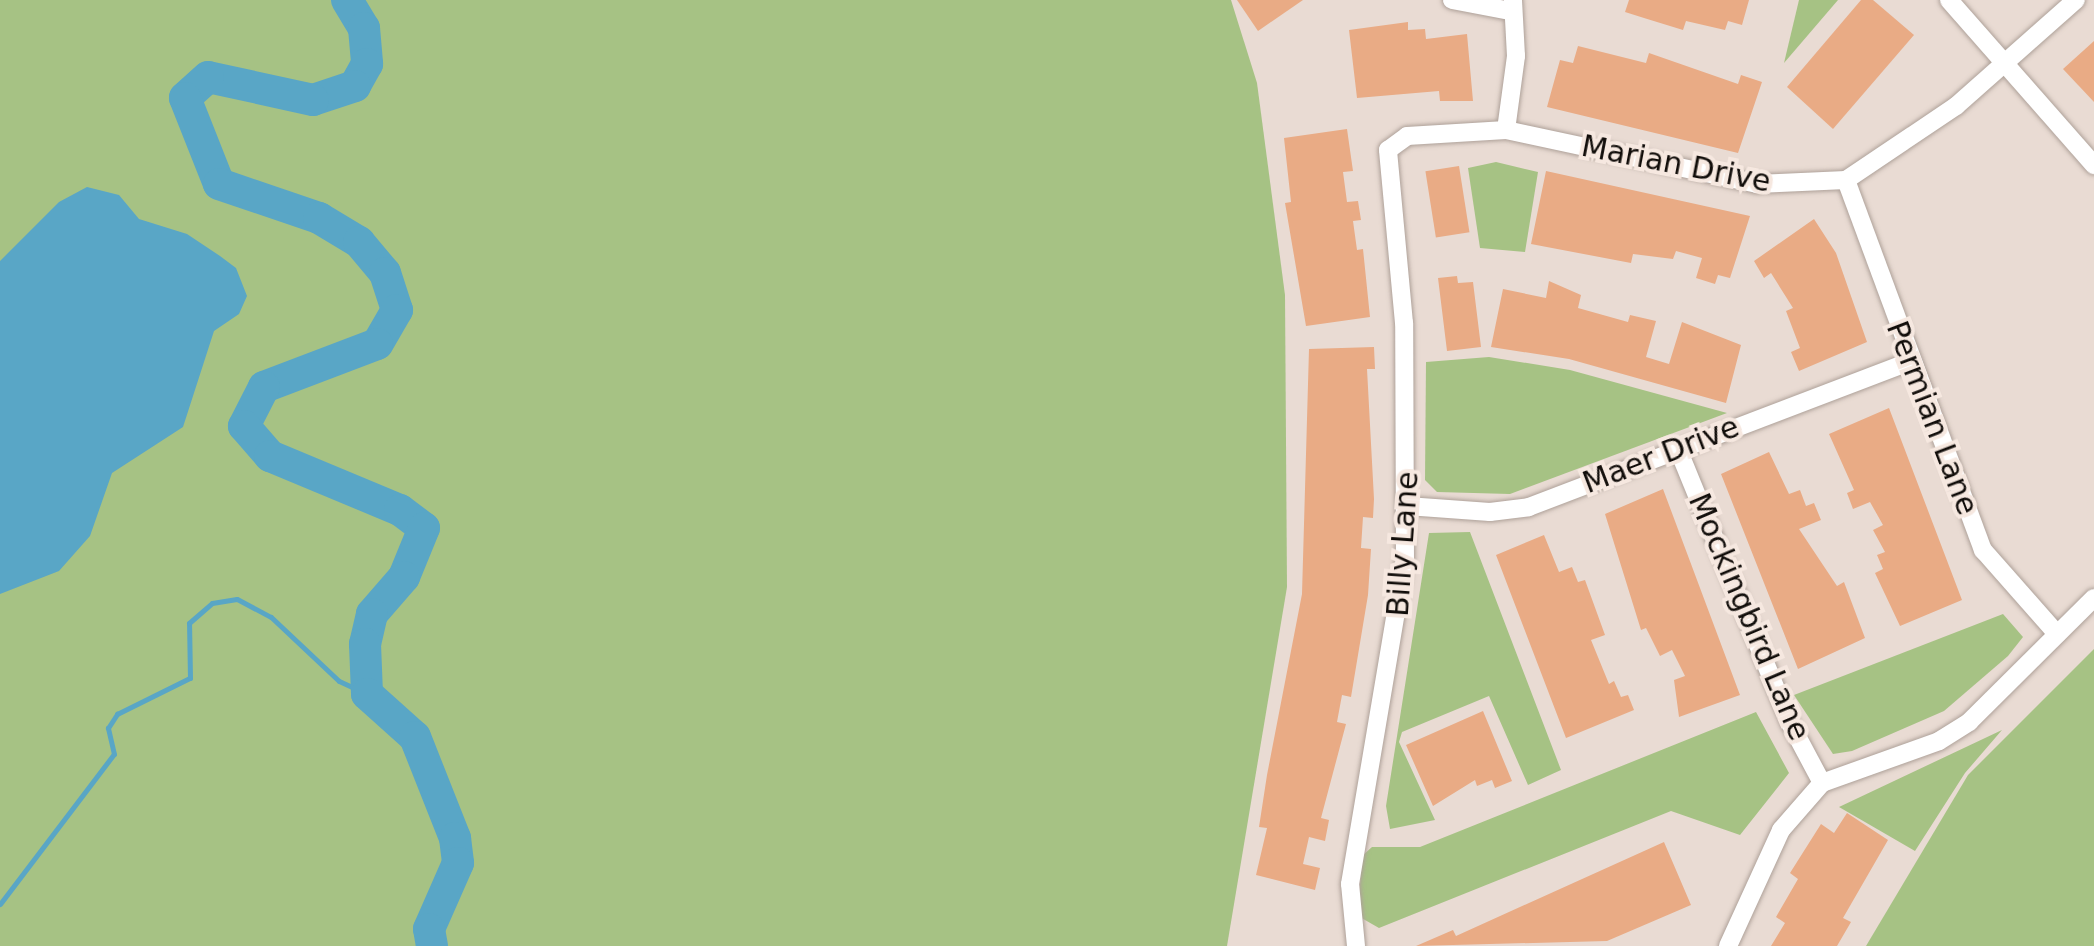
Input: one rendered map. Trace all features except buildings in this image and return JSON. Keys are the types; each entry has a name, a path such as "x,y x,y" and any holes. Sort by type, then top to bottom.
{"street":[{"path":"1452,0 1512,5 1516,56 1506,130"},
{"path":"1949,0 2094,165"},
{"path":"1846,180 1956,106 2076,0"},
{"name":"Marian Drive","path":"1396,141 1506,130 1757,184 1846,180"},
{"name":"Billy Lane","path":"1356,946 1350,884 1396,639 1407,506 1404,323 1386,163 1396,141"},
{"name":"Permian Lane","path":"1846,180 1909,362 1983,550 2057,634"},
{"name":"Maer Drive","path":"1407,506 1490,512 1528,507 1909,362"},
{"name":"Mockingbird Lane","path":"1678,450 1790,723 1822,783"},
{"path":"1728,946 1781,830 1822,783 1940,741 1969,722 2094,598"}],"green space":[{"path":"0,0 1231,0 1257,83 1285,295 1287,587 1227,946 0,946"},
{"path":"1799,0 1838,0 1784,63"},
{"path":"1496,162 1538,172 1525,252 1480,248 1468,168"},
{"path":"1489,357 1570,370 1727,413 1510,494 1437,492 1425,480 1426,362"},
{"path":"1470,532 1561,770 1528,785 1489,696 1402,732 1399,742 1435,820 1390,829 1386,806 1429,533"},
{"path":"2003,614 2023,637 2008,656 1944,711 1852,751 1833,754 1794,695"},
{"path":"2094,649 2094,946 1866,946 1968,775"},
{"path":"1756,712 1789,773 1740,835 1671,811 1379,928 1358,916 1362,856 1372,847 1420,847"},
{"path":"2002,730 1965,773 1915,851 1839,807"}],"water":[{"path":"87,187 119,195 139,219 187,234 220,256 236,268 247,296 239,314 214,331 183,427 112,473 90,536 59,571 0,594 0,261 59,202"}],"waterway":[{"path":"347,0 364,28 367,64 355,86 313,100 208,77 185,98 219,184 319,218 359,242 385,273 397,310 377,344 264,387 244,426 270,456 400,510 424,528 404,577 372,614 365,644 367,694 415,737 455,838 458,863 429,929 432,946"},
{"path":"0,904 114,754 108,728 117,714 190,678 189,623 212,603 237,599 271,617 339,681 367,694"}]}
